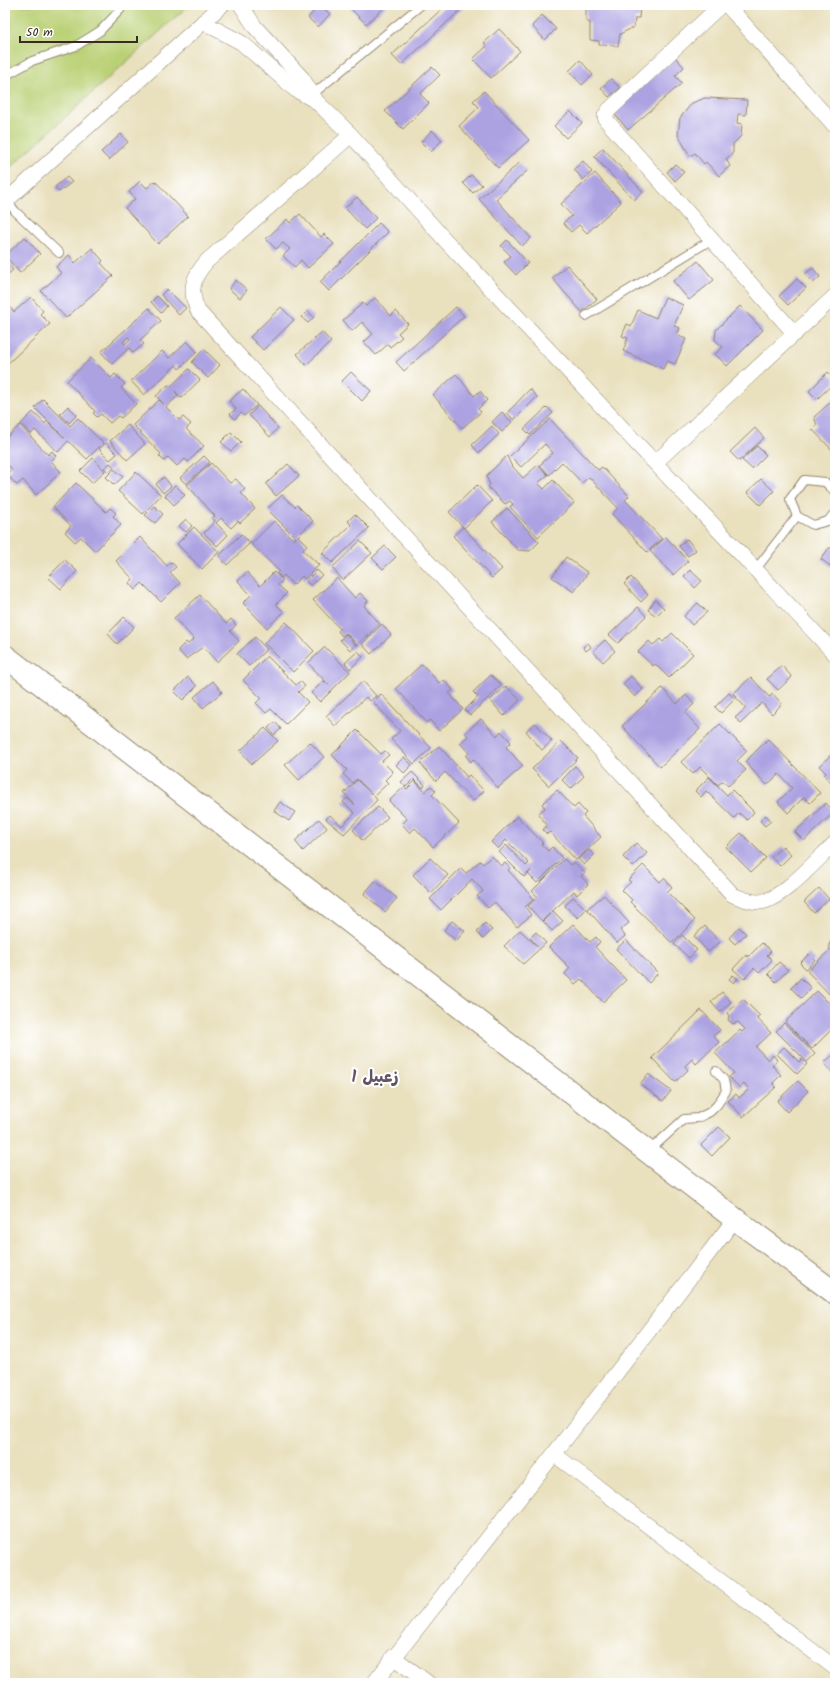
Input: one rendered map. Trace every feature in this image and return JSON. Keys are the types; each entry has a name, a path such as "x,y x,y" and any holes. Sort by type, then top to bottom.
{"street":[{"path":"6,201 222,5"},
{"path":"241,5 255,27 302,78 315,98 351,135 446,240 835,654"},
{"path":"721,5 609,110 605,116 608,123 795,334"},
{"path":"727,5 835,126"},
{"path":"204,22 242,43 296,90 315,98"},
{"path":"351,135 207,261 198,271 193,284 193,298 198,310 733,895 747,901 761,902 775,898 835,843"},
{"path":"656,462 835,296"},
{"path":"5,656 735,1219 835,1293"},
{"path":"374,1683 554,1454 735,1219"},
{"path":"554,1454 835,1668"},
{"path":"393,1657 428,1683"}],"lane":[{"path":"5,76 32,61 76,46 100,31 123,5"},
{"path":"315,98 421,5"},
{"path":"6,201 59,253"},
{"path":"586,316 711,240"},
{"path":"835,492 825,482 804,480 790,499 797,516 813,525 828,521 835,512"},
{"path":"756,569 797,516"},
{"path":"648,1152 684,1119 698,1118 710,1112 717,1105 726,1091 724,1080 716,1071"}],"green space":[{"path":"5,5 189,5 5,172"}],"building":[{"path":"319,5 330,14 318,27 308,18"},
{"path":"347,5 387,5 366,24"},
{"path":"446,5 466,5 401,65 392,55"},
{"path":"586,5 640,5 639,18 635,18 634,27 620,34 618,46 599,45 599,41 590,40 590,23 586,21"},
{"path":"542,15 556,29 545,40 532,26"},
{"path":"499,29 520,51 491,78 473,59 487,46 484,43"},
{"path":"675,57 684,67 675,76 682,83 628,130 613,112"},
{"path":"580,60 593,75 582,85 569,71"},
{"path":"432,67 440,75 420,94 429,103 403,129 385,111"},
{"path":"611,79 620,88 609,97 601,88"},
{"path":"484,91 529,140 498,168 459,126 479,107 473,101"},
{"path":"705,98 747,100 746,115 738,114 737,123 742,124 741,136 733,144 733,153 726,159 730,166 719,176 706,162 704,164 695,153 690,156 678,135 680,118 692,103"},
{"path":"570,111 582,123 566,138 554,126"},
{"path":"432,130 442,140 431,152 421,142"},
{"path":"121,134 128,142 109,160 101,152"},
{"path":"603,148 643,192 634,200 594,156"},
{"path":"583,161 592,172 583,180 574,169"},
{"path":"519,163 527,171 496,199 531,238 522,246 479,199"},
{"path":"675,164 684,172 675,181 667,172"},
{"path":"595,173 621,202 587,233 579,225 571,232 563,223 572,216 561,204"},
{"path":"471,175 482,185 473,193 463,183"},
{"path":"67,177 72,182 59,192 55,187"},
{"path":"140,181 147,188 155,181 188,216 158,244 125,208 135,199 129,192"},
{"path":"357,197 376,218 365,229 345,208"},
{"path":"300,214 321,237 324,234 334,244 308,268 301,260 295,267 283,256 290,249 283,243 276,249 266,239 287,219 290,223"},
{"path":"379,223 388,232 329,291 320,282"},
{"path":"25,237 40,254 20,273 5,256"},
{"path":"507,240 528,263 516,275 504,262 511,256 501,246"},
{"path":"92,248 103,261 101,263 113,276 66,318 41,291 61,273 56,267 69,255 75,263"},
{"path":"5,261 13,270 5,277"},
{"path":"698,261 714,280 689,300 673,281"},
{"path":"567,265 597,299 582,312 552,278"},
{"path":"813,268 820,277 813,283 805,274"},
{"path":"797,279 806,288 788,305 779,296"},
{"path":"236,280 247,290 240,298 229,289"},
{"path":"167,289 186,308 179,315 161,295"},
{"path":"157,296 167,306 161,313 151,302"},
{"path":"31,297 43,311 40,314 50,324 5,366 5,311 10,307 14,312"},
{"path":"665,297 683,305 674,326 680,328 677,335 686,339 675,364 667,361 663,369 623,351 628,338 622,336 627,324 631,326 638,310 656,318"},
{"path":"375,298 391,316 396,311 408,324 398,333 402,337 390,347 388,344 376,355 364,342 373,334 362,322 352,331 343,320 363,303 366,306"},
{"path":"740,306 763,330 727,366 715,354 723,347 715,340 716,330"},
{"path":"281,307 294,320 263,350 250,337"},
{"path":"456,307 464,316 404,371 396,362"},
{"path":"149,308 161,321 140,340 144,344 133,353 129,348 112,364 101,352","holes":["128,337 130,339 125,344 123,342"]},
{"path":"307,311 314,317 308,323 301,317"},
{"path":"322,332 331,342 306,365 297,354"},
{"path":"187,341 197,352 179,369 176,365 144,395 131,381 162,351 169,358"},
{"path":"204,349 220,365 208,378 192,362"},
{"path":"91,358 111,378 115,374 125,384 121,388 136,404 121,418 118,416 110,423 101,414 97,417 93,413 95,411 67,381"},
{"path":"189,369 200,380 181,398 175,391 178,396 166,407 179,420 183,417 191,424 186,429 204,446 188,462 185,459 177,466 168,457 164,461 159,456 161,454 133,425 159,400 164,404 156,396 168,385 170,387"},
{"path":"351,372 371,391 362,401 342,381"},
{"path":"828,372 835,379 835,382 817,399 809,391"},
{"path":"456,374 474,396 480,391 487,400 478,409 481,412 462,428 433,395"},
{"path":"243,389 257,405 244,416 241,413 235,419 230,414 236,409 229,401"},
{"path":"530,389 537,397 514,420 507,413"},
{"path":"835,398 835,453 812,429 817,425 814,417"},
{"path":"43,399 70,426 78,418 103,443 87,459 68,441 58,452 35,430 31,434 21,424 33,412 45,424 47,421 65,438 35,408"},
{"path":"68,406 77,415 69,423 60,414"},
{"path":"258,406 278,428 270,437 249,415"},
{"path":"547,407 553,413 530,435 524,429"},
{"path":"502,412 512,422 502,432 492,422"},
{"path":"550,419 598,470 602,467 629,496 625,500 662,539 647,552 612,514 618,508 589,477 582,483 562,462 549,475 540,465 553,453 545,444 521,467 510,456"},
{"path":"20,425 48,455 52,451 56,456 51,461 61,472 36,495 23,480 17,485 6,474 12,469 5,462 5,439"},
{"path":"128,425 145,444 127,460 110,441"},
{"path":"492,426 499,434 479,453 472,445"},
{"path":"755,428 764,438 739,461 730,452"},
{"path":"231,432 241,442 231,451 221,442"},
{"path":"106,443 117,454 110,460 99,449"},
{"path":"757,446 766,455 752,469 742,460"},
{"path":"204,456 210,462 186,484 180,478"},
{"path":"507,456 511,465 523,478 538,465 548,475 538,483 544,489 553,480 574,503 538,537 510,507 513,504 510,501 505,504 488,487 490,485 486,476"},
{"path":"93,458 105,471 92,483 80,471"},
{"path":"110,463 114,467 108,472 104,468"},
{"path":"211,463 230,483 236,479 245,489 241,493 255,509 240,523 238,521 231,528 221,518 216,523 228,535 217,546 204,533 215,521 212,518 215,516 187,485"},
{"path":"288,464 299,476 276,496 266,484"},
{"path":"114,469 123,477 114,485 106,477"},
{"path":"136,472 161,495 143,514 118,491"},
{"path":"164,477 171,486 163,493 156,484"},
{"path":"761,479 774,491 760,505 747,492"},
{"path":"76,483 106,512 110,508 116,513 113,516 121,525 95,551 81,537 75,542 65,532 71,526 53,507"},
{"path":"175,485 185,495 174,505 165,496"},
{"path":"477,485 492,501 464,528 449,512"},
{"path":"282,495 295,507 297,505 313,521 298,536 307,545 303,550 319,565 305,579 302,576 293,585 284,575 281,578 277,573 279,571 251,544 274,521 294,540 296,538 267,509"},
{"path":"154,506 163,514 155,523 145,515"},
{"path":"507,508 539,542 530,551 518,550 492,522"},
{"path":"355,514 369,528 332,563 322,553 351,525 348,521"},
{"path":"186,519 192,526 186,532 179,526"},
{"path":"194,527 219,552 202,569 177,544"},
{"path":"463,527 502,569 492,578 453,536"},
{"path":"241,534 250,543 227,565 219,556"},
{"path":"140,537 167,566 171,562 176,567 170,572 180,583 161,602 142,583 135,590 129,583 133,579 116,561"},
{"path":"666,537 688,561 673,575 650,551"},
{"path":"687,539 696,550 688,556 679,546"},
{"path":"360,541 372,553 343,580 332,568"},
{"path":"385,546 396,557 383,569 372,558"},
{"path":"829,548 835,548 835,570 821,559"},
{"path":"566,557 588,573 574,592 552,577"},
{"path":"65,560 77,571 61,589 48,577"},
{"path":"317,570 322,575 311,586 306,581"},
{"path":"690,570 702,581 695,588 684,576"},
{"path":"247,572 260,586 274,572 283,580 278,585 287,593 276,604 284,612 267,628 243,603 251,595 238,581"},
{"path":"631,577 648,595 641,602 624,584"},
{"path":"337,578 355,598 360,593 368,601 364,606 380,624 357,645 346,633 342,636 338,631 340,629 313,600"},
{"path":"200,595 226,624 231,619 236,625 230,631 239,641 217,662 203,647 186,659 178,650 186,642 188,644 194,639 174,618"},
{"path":"655,600 664,608 656,616 648,610"},
{"path":"698,603 707,612 692,625 684,616"},
{"path":"638,607 646,616 618,643 609,635"},
{"path":"124,617 134,627 117,644 108,634"},
{"path":"286,622 314,651 293,672 264,643"},
{"path":"382,624 391,635 371,654 362,644"},
{"path":"672,633 693,654 669,678 655,664 653,666 638,652 649,641 653,645 660,639 663,642"},
{"path":"346,634 356,645 350,650 340,640"},
{"path":"255,637 267,649 249,666 237,654"},
{"path":"605,640 615,651 603,662 593,651"},
{"path":"588,643 591,647 586,651 583,647"},
{"path":"325,647 350,672 320,702 311,693 324,681 329,685 308,663"},
{"path":"358,651 363,657 350,669 345,663"},
{"path":"267,656 296,685 300,681 305,686 298,692 308,702 286,724 271,709 266,713 256,703 261,698 243,680"},
{"path":"422,664 439,683 444,680 453,690 449,693 463,709 439,731 430,720 427,723 396,688"},
{"path":"782,666 792,677 778,690 767,679"},
{"path":"491,675 502,685 470,715 465,710 478,697 473,692"},
{"path":"631,676 643,689 635,697 623,684"},
{"path":"188,677 197,686 183,700 174,691"},
{"path":"751,677 769,697 773,694 782,704 772,714 762,703 741,723 735,718 746,708 733,694"},
{"path":"213,681 222,692 203,708 194,697"},
{"path":"363,681 376,696 370,701 366,697 335,726 326,716"},
{"path":"506,686 520,700 504,716 490,700"},
{"path":"662,688 677,704 686,695 694,704 685,713 700,729 660,767 622,726"},
{"path":"729,693 735,699 721,713 715,707"},
{"path":"381,694 431,748 414,764 391,739 400,731 373,702"},
{"path":"481,719 497,736 501,731 511,742 506,747 523,766 498,788 473,759 471,762 466,756 469,753 460,743 468,736 465,733"},
{"path":"275,722 281,729 274,735 268,728"},
{"path":"535,723 552,741 542,750 526,731"},
{"path":"720,724 747,751 737,761 746,770 728,786 723,781 718,785 700,767 693,774 681,762"},
{"path":"265,728 278,741 252,764 240,751"},
{"path":"357,730 381,754 385,751 389,755 382,761 393,772 385,780 388,783 374,796 377,800 344,834 326,819 330,815 342,826 355,813 343,802 347,798 355,805 344,793 357,780 372,794 357,779 352,783 343,774 347,770 332,755"},
{"path":"768,739 820,793 810,803 804,797 788,813 778,802 792,788 779,774 767,785 745,762"},
{"path":"561,741 578,758 549,786 532,769"},
{"path":"310,742 324,757 299,780 285,765"},
{"path":"439,746 467,777 469,775 484,791 473,801 445,772 436,781 420,763"},
{"path":"835,751 835,787 824,775 826,773 819,766"},
{"path":"404,757 412,765 404,773 396,765"},
{"path":"575,766 584,776 571,789 562,780"},
{"path":"412,772 425,785 423,788 414,779 406,787 401,782"},
{"path":"709,777 727,795 732,790 754,812 747,820 739,813 734,818 706,791 701,797 695,791"},
{"path":"415,781 425,792 431,786 436,791 432,795 459,823 433,847 415,828 410,833 402,824 407,819 389,801 404,787 407,789"},
{"path":"557,790 574,808 578,804 586,813 583,816 601,837 576,860 550,832 547,834 543,830 547,825 538,814 545,808 542,804"},
{"path":"280,802 295,812 289,821 274,811"},
{"path":"826,803 834,812 804,841 795,832"},
{"path":"378,807 388,817 363,841 353,830"},
{"path":"766,815 771,821 765,826 760,821"},
{"path":"517,816 543,843 541,844 548,851 552,847 562,858 537,883 528,874 531,870 524,877 499,852 506,845 526,866 529,863 506,840 498,849 491,842"},
{"path":"319,819 327,828 303,851 295,841"},
{"path":"741,833 766,858 751,872 726,847"},
{"path":"636,843 647,853 633,867 623,857"},
{"path":"783,846 791,855 780,866 771,857"},
{"path":"589,850 594,855 584,865 578,859"},
{"path":"492,856 501,866 505,863 510,868 508,870 534,899 525,907 531,915 517,927 495,902 488,908 477,896 483,891 472,879 441,910 430,899 461,868 466,873 480,861 483,864"},
{"path":"430,858 448,875 431,893 413,875"},
{"path":"564,859 570,865 574,862 585,873 581,876 588,884 577,895 574,891 542,921 528,906 538,897 532,891"},
{"path":"643,865 660,882 664,878 672,887 667,892 695,920 672,943 630,902 632,900 622,890 631,882 628,880"},
{"path":"375,881 397,898 385,912 364,894"},
{"path":"819,888 829,899 814,913 804,902"},
{"path":"604,895 629,923 620,930 625,936 617,943 587,909"},
{"path":"573,897 586,909 578,918 565,906"},
{"path":"553,911 563,921 552,931 543,921"},
{"path":"452,921 465,931 456,941 444,930"},
{"path":"485,923 492,930 483,939 477,932"},
{"path":"573,924 590,942 596,937 600,942 595,947 626,980 603,1002 581,979 575,984 565,974 570,968 549,947"},
{"path":"705,926 720,942 708,952 694,936"},
{"path":"739,927 746,934 735,944 729,938"},
{"path":"520,930 538,947 530,938 536,932 546,943 523,964 504,946"},
{"path":"682,935 697,950 689,958 674,944"},
{"path":"835,938 835,1000 807,971 830,950 829,944"},
{"path":"626,940 658,973 649,983 616,949"},
{"path":"762,943 771,951 767,955 772,960 759,973 754,968 744,979 733,969 746,955 748,957"},
{"path":"809,954 815,960 806,969 800,963"},
{"path":"779,962 788,970 776,982 768,974"},
{"path":"733,975 738,979 734,983 729,979"},
{"path":"801,978 811,988 801,998 791,988"},
{"path":"817,991 835,1009 835,1026 812,1049 785,1022"},
{"path":"722,992 731,1002 720,1012 711,1002"},
{"path":"743,999 760,1016 757,1018 771,1033 756,1047 768,1060 773,1055 777,1060 772,1065 781,1075 773,1083 776,1087 743,1117 728,1101 736,1094 739,1098 749,1089 744,1084 740,1088 729,1077 734,1073 715,1053 740,1030 742,1032 745,1029 738,1022 733,1024 728,1020 729,1016 727,1013"},
{"path":"701,1010 720,1030 713,1036 719,1042 696,1064 692,1059 685,1066 688,1070 675,1082 652,1058"},
{"path":"784,1023 815,1054 807,1062 776,1031"},
{"path":"784,1047 799,1062 802,1059 807,1064 797,1074 777,1054"},
{"path":"835,1053 835,1075 824,1063"},
{"path":"648,1074 671,1091 663,1101 640,1084"},
{"path":"798,1081 808,1091 787,1112 777,1101"},
{"path":"719,1127 730,1137 712,1156 701,1145"}],"district":[{"name":"زعبيل 1","path":"375,1076"}]}
